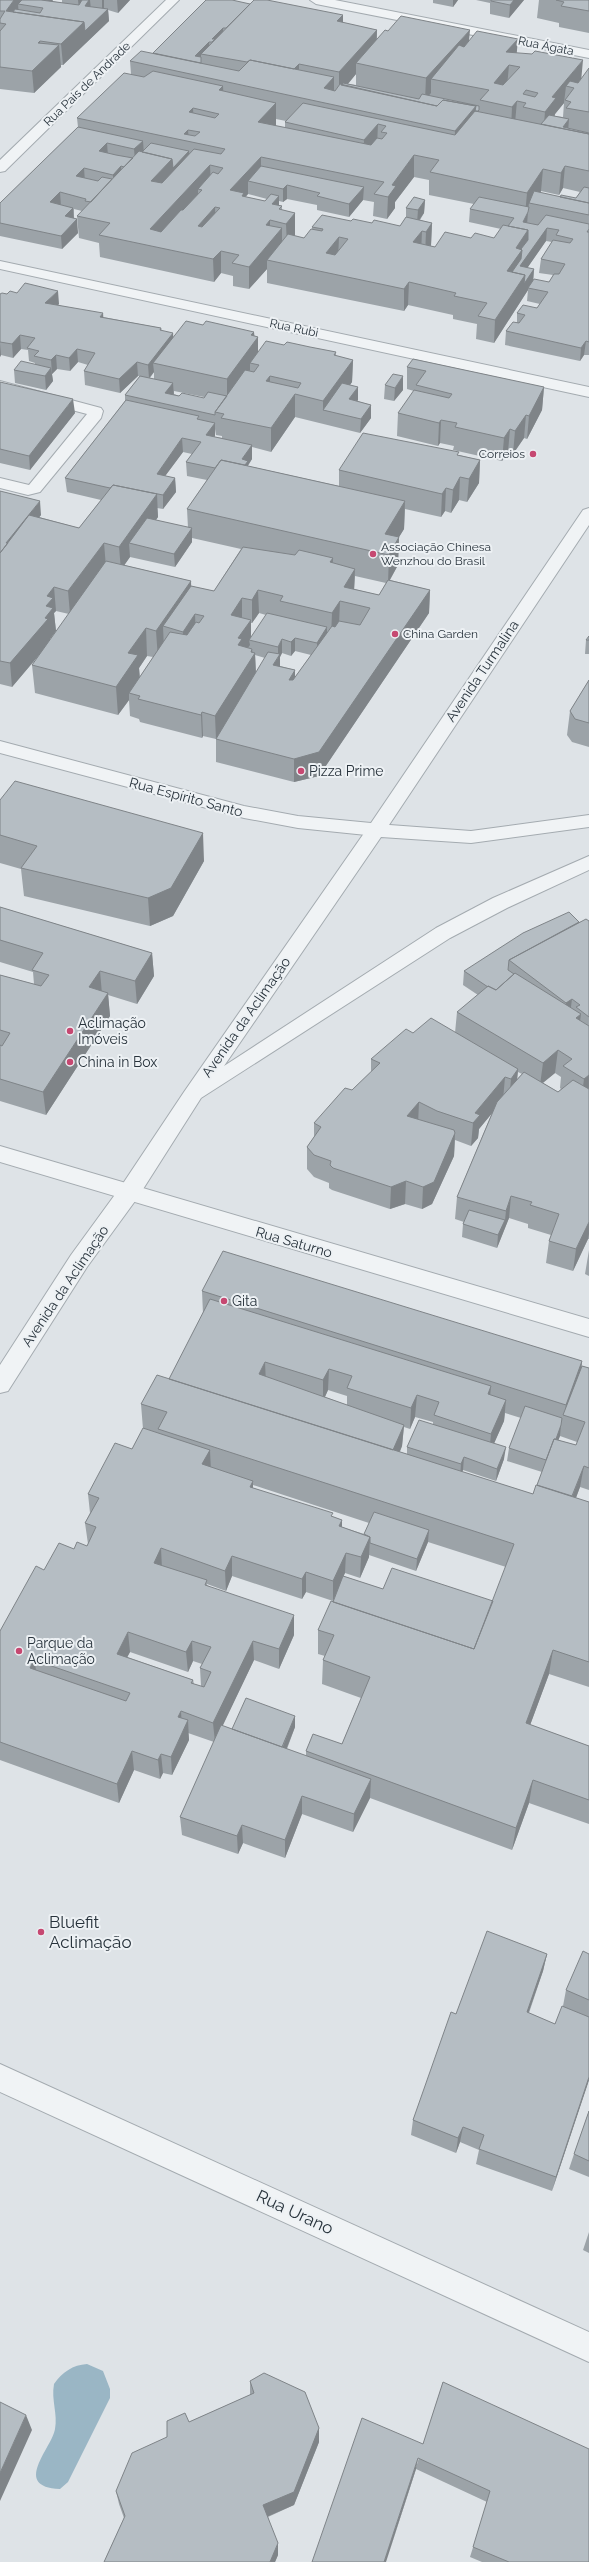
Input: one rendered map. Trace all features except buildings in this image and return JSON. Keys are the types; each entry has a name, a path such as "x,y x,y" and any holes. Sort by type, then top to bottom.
{"street":[{"name":"Rua Pais de Andrade","path":"0,168 173,0"},
{"name":"Rua Ágata","path":"316,0 589,54"},
{"path":"0,150 16,152"},
{"name":"Rua Rubi","path":"0,265 589,392"},
{"path":"0,386 93,410 95,413 34,489 28,490 0,483"},
{"name":"Avenida Turmalina","path":"376,830 589,513"},
{"name":"Rua Espírito Santo","path":"0,747 244,812 298,822 376,830"},
{"path":"376,830 471,837 589,821"},
{"name":"Avenida da Aclimação","path":"0,1384 79,1261 130,1191 191,1097 376,830"},
{"path":"191,1097 443,933 500,903 589,862"},
{"name":"Rua Saturno","path":"0,1154 130,1191 212,1218 589,1328"},
{"name":"Rua Urano","path":"0,2078 589,2347"}],"water":[{"path":"87,2364 103,2371 110,2389 110,2398 68,2482 60,2489 46,2487 38,2481 36,2474 38,2465 55,2429 56,2418 53,2396 54,2384 68,2370"}],"place":[{"name":"Correios","path":"533,454"},
{"name":"Associação Chinesa Wenzhou do Brasil","path":"373,554"},
{"name":"China Garden","path":"395,634"},
{"name":"Pizza Prime","path":"301,771"},
{"name":"Aclimação Imóveis","path":"70,1031"},
{"name":"China in Box","path":"70,1062"},
{"name":"Gita","path":"224,1301"},
{"name":"Parque da Aclimação","path":"19,1651"},
{"name":"Bluefit Aclimação","path":"41,1932"}]}
